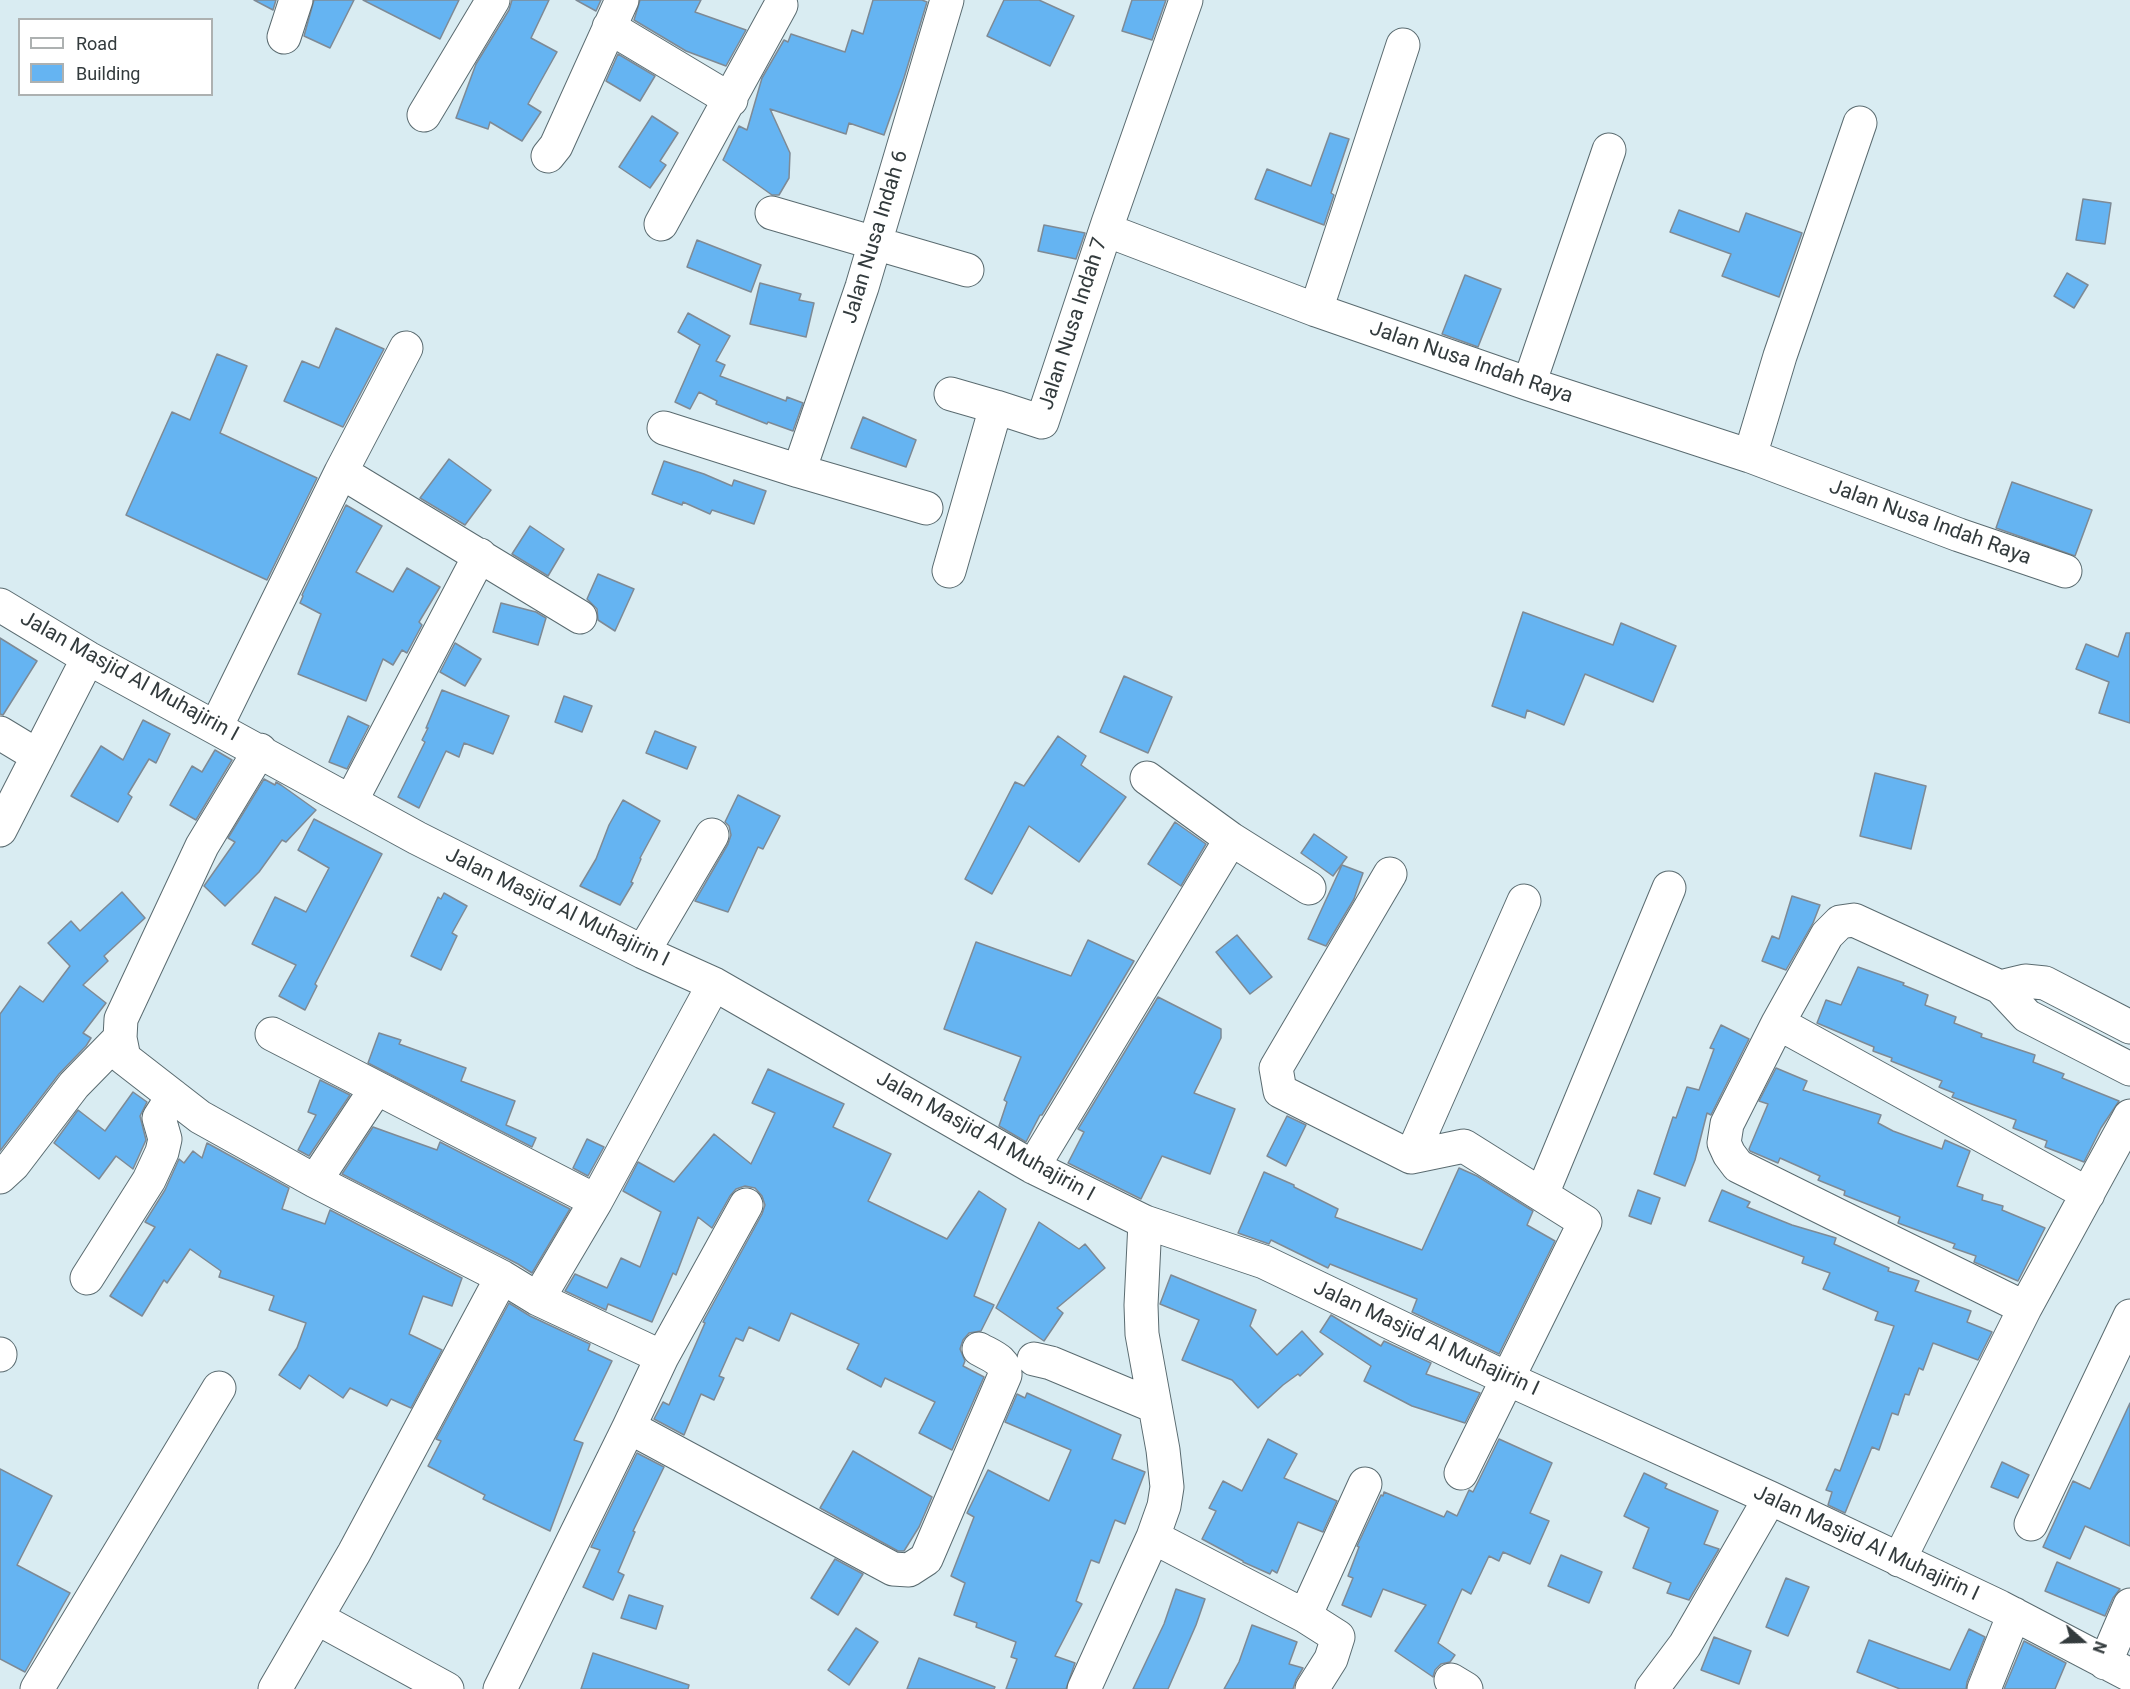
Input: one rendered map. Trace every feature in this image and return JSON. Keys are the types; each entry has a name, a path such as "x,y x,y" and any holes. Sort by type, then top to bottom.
{"street":[{"path":"284,37 297,0"},
{"path":"424,115 493,0"},
{"name":"Jalan Nusa Indah 6","path":"799,471 875,244 947,0"},
{"path":"1108,223 1185,0"},
{"path":"662,224 781,5"},
{"path":"548,156 556,146 615,13 731,100"},
{"path":"1316,310 1403,45"},
{"path":"1750,456 1780,356 1860,123"},
{"path":"1529,384 1609,150"},
{"path":"772,213 968,270"},
{"name":"Jalan Nusa Indah Raya","path":"1108,223 1114,233 1124,238 1316,310 1529,384 1750,456 1959,535 2065,571"},
{"name":"Jalan Nusa Indah 7","path":"996,407 1042,422 1108,223"},
{"path":"216,726 341,472 406,348"},
{"path":"949,571 996,407 951,394"},
{"path":"664,428 926,508"},
{"path":"341,472 580,617"},
{"path":"351,801 480,555"},
{"name":"Jalan Masjid Al Muhajirin I","path":"0,605 88,658 260,750 417,838 643,952 714,984 1034,1167 1145,1222 1264,1262 1508,1379 1770,1498 2007,1610 2117,1669"},
{"path":"0,830 88,658"},
{"path":"0,733 38,756"},
{"path":"260,750 202,846 121,1019 120,1038 124,1058 200,1118 315,1181 502,1277 538,1299 662,1357"},
{"path":"1147,778 1231,839 1309,888"},
{"path":"643,952 712,835"},
{"path":"1034,1167 1231,839"},
{"path":"1390,874 1275,1068 1280,1091 1411,1157 1464,1146 1586,1222 1461,1473"},
{"path":"1542,1194 1669,888"},
{"path":"1411,1157 1524,901"},
{"path":"2025,1308 1738,1166 1724,1143 1727,1124 1778,1023 1827,935 1840,922 1854,920 2000,987 2026,1016 2130,1069"},
{"path":"2000,987 2025,981 2045,983 2130,1027"},
{"path":"538,1299 596,1201 714,984"},
{"path":"1778,1023 2088,1194"},
{"path":"272,1034 596,1201"},
{"path":"0,1177 13,1165 74,1085 120,1038"},
{"path":"315,1181 376,1089"},
{"path":"87,1278 153,1171 162,1152 165,1139 159,1118 173,1096"},
{"path":"1899,1560 2025,1308 2088,1194 2122,1150 2130,1116"},
{"path":"500,1689 662,1357 746,1205"},
{"path":"1084,1689 1153,1537 1164,1506 1167,1487 1163,1450 1142,1334 1145,1222"},
{"path":"275,1689 354,1553 502,1277"},
{"path":"2031,1524 2130,1316"},
{"path":"629,1427 893,1569 909,1570 926,1559 1005,1376 1002,1362 979,1349"},
{"path":"1034,1359 1051,1363 1154,1406"},
{"path":"37,1689 219,1388"},
{"path":"1305,1616 1365,1484"},
{"path":"1652,1689 1685,1644 1770,1498"},
{"path":"1153,1537 1305,1616 1338,1637 1331,1659 1312,1689"},
{"path":"2117,1669 2130,1605"},
{"path":"1984,1689 2007,1610"},
{"path":"317,1618 447,1689"}],"building":[{"path":"254,0 276,0 273,10"},
{"path":"314,0 354,0 330,48 304,36"},
{"path":"363,0 459,0 440,39"},
{"path":"512,0 549,0 531,38 557,52 528,104 541,112 522,141 490,122 488,129 456,118 476,64 509,10"},
{"path":"576,0 601,0 596,11"},
{"path":"640,0 701,0 695,12 746,30 726,66 686,51 634,20"},
{"path":"873,0 922,0 927,2 884,135 849,123 846,134 770,109 790,153 789,178 779,195 772,195 723,160 739,126 747,130 762,78 784,40 788,42 791,34 845,52 852,30 863,34"},
{"path":"1004,0 1039,0 1074,16 1050,66 987,36"},
{"path":"1132,0 1166,0 1152,40 1122,31"},
{"path":"618,54 655,76 640,101 606,81"},
{"path":"652,116 678,133 660,161 666,165 650,188 619,167"},
{"path":"1330,133 1349,139 1331,193 1334,195 1324,225 1255,199 1267,169 1311,186"},
{"path":"2083,199 2111,203 2105,244 2076,240"},
{"path":"1679,210 1739,232 1746,213 1802,233 1779,297 1722,276 1731,254 1670,232"},
{"path":"1044,225 1085,233 1076,259 1038,251"},
{"path":"697,240 761,265 751,292 687,267"},
{"path":"2067,273 2088,285 2074,308 2054,296"},
{"path":"1465,275 1501,289 1478,347 1442,334"},
{"path":"760,283 801,294 799,300 814,303 806,337 750,324"},
{"path":"688,313 730,336 716,361 725,365 720,376 786,401 787,397 803,403 793,431 768,422 767,424 716,404 717,401 699,392 690,409 675,402 700,345 678,332"},
{"path":"336,328 384,349 343,427 284,401 302,361 319,368"},
{"path":"217,354 247,366 220,433 317,478 267,580 126,515 172,412 190,420"},
{"path":"863,417 916,440 906,467 851,448"},
{"path":"449,459 491,490 465,525 420,498"},
{"path":"664,461 732,486 734,480 766,491 754,524 712,510 710,514 683,502 682,505 652,494"},
{"path":"2012,482 2092,510 2075,556 1996,528"},
{"path":"346,505 382,526 356,572 393,592 407,568 440,587 419,622 422,625 407,653 402,650 393,665 383,659 366,701 298,674 321,614 300,603 302,595"},
{"path":"530,526 564,549 548,576 512,554"},
{"path":"598,574 634,589 615,631 598,620 597,609 587,599"},
{"path":"501,603 536,612 546,618 538,645 493,632"},
{"path":"1523,612 1613,645 1621,623 1676,646 1653,702 1585,674 1564,725 1527,710 1525,718 1492,706"},
{"path":"2126,633 2130,633 2130,723 2099,713 2109,682 2076,669 2086,644 2118,657"},
{"path":"0,638 37,661 3,715 0,714"},
{"path":"455,643 481,659 465,686 440,672"},
{"path":"1124,676 1172,697 1148,753 1100,732"},
{"path":"442,690 509,716 493,754 464,743 459,757 446,751 419,808 398,797 425,742 422,740"},
{"path":"564,696 592,706 582,732 555,722"},
{"path":"348,716 369,726 347,769 329,762"},
{"path":"143,720 170,734 156,763 149,759 128,794 132,797 118,822 71,796 101,746 123,760"},
{"path":"655,731 696,747 687,769 646,753"},
{"path":"1058,736 1086,756 1081,765 1126,797 1079,862 1029,826 992,894 965,879 1015,782 1024,786"},
{"path":"215,750 232,760 196,820 170,805 192,766 202,772"},
{"path":"1875,773 1926,786 1911,849 1860,836"},
{"path":"264,779 275,785 276,782 316,810 286,842 282,840 259,872 225,906 204,886 235,842 228,838"},
{"path":"738,795 780,816 763,849 758,847 728,912 695,901 728,844 731,835 729,826 725,822"},
{"path":"623,800 660,821 640,858 631,882 633,883 620,905 580,886 596,859 609,825"},
{"path":"314,819 382,854 315,984 317,986 305,1010 279,996 296,965 252,944 275,897 306,912 329,868 298,850"},
{"path":"1175,822 1206,844 1181,886 1148,864"},
{"path":"1314,834 1347,857 1333,876 1301,853"},
{"path":"1342,865 1363,873 1354,899 1326,946 1308,939"},
{"path":"122,892 145,918 104,956 108,961 83,985 106,1003 83,1033 91,1038 59,1074 0,1151 0,1014 20,986 43,1002 70,966 48,943 71,921 80,931"},
{"path":"444,893 467,906 452,933 457,936 441,970 411,956 438,897 441,899"},
{"path":"1792,896 1820,905 1813,923 1786,970 1762,961 1772,936 1779,939"},
{"path":"1237,935 1272,977 1250,994 1216,952"},
{"path":"1088,940 1134,961 1040,1115 1026,1142 999,1126 1007,1102 1004,1100 1021,1057 944,1029 976,942 1071,976"},
{"path":"1858,967 1904,983 1903,985 1928,995 1925,1005 1956,1017 1954,1023 1982,1034 1981,1037 2035,1055 2033,1062 2064,1074 2062,1078 2119,1101 2101,1128 2084,1162 2045,1147 2047,1141 2013,1128 2016,1120 1952,1097 1954,1093 1939,1087 1942,1081 1891,1061 1892,1058 1873,1051 1874,1047 1817,1023 1826,1000 1841,1005"},
{"path":"1158,997 1221,1029 1221,1038 1194,1093 1235,1109 1210,1174 1162,1156 1141,1199 1068,1163 1084,1132 1078,1129"},
{"path":"1721,1025 1749,1039 1711,1115 1707,1113 1695,1160 1685,1186 1654,1174 1673,1117 1676,1118 1687,1087 1699,1090 1714,1049 1710,1048"},
{"path":"379,1033 401,1040 399,1044 466,1068 461,1081 515,1101 506,1125 536,1138 532,1147 368,1063"},
{"path":"1776,1068 1807,1081 1803,1090 1881,1115 1878,1123 1893,1131 1942,1149 1945,1140 1970,1151 1957,1186 1983,1195 1982,1200 2003,1206 2002,1210 2045,1228 2018,1281 1974,1262 1976,1256 1953,1248 1955,1244 1898,1223 1900,1217 1844,1195 1845,1191 1818,1180 1820,1176 1780,1158 1778,1163 1750,1151 1768,1104 1759,1101"},
{"path":"768,1069 844,1104 833,1127 891,1154 868,1201 947,1239 979,1191 1006,1209 974,1296 994,1305 981,1331 969,1333 960,1349 965,1361 963,1366 984,1377 952,1450 919,1433 935,1402 885,1378 881,1387 847,1369 859,1344 791,1313 779,1341 749,1327 743,1341 736,1338 719,1376 724,1378 714,1400 701,1394 684,1435 654,1419 663,1402 669,1405 705,1323 703,1322 762,1214 765,1205 762,1196 755,1188 745,1186 736,1189 712,1228 698,1217 676,1275 673,1273 652,1322 608,1304 606,1310 565,1291 575,1274 607,1288 621,1258 640,1267 661,1212 623,1191 638,1162 674,1182 714,1134 751,1164 775,1113 752,1103"},
{"path":"320,1080 350,1095 309,1156 298,1150 316,1115 308,1112"},
{"path":"133,1092 147,1102 140,1116 146,1140 133,1169 116,1156 99,1179 54,1143 78,1110 105,1131"},
{"path":"1287,1116 1306,1125 1286,1166 1267,1156"},
{"path":"373,1127 437,1150 440,1142 570,1209 532,1273 342,1174"},
{"path":"587,1139 604,1147 588,1176 573,1168"},
{"path":"207,1143 289,1188 282,1209 325,1224 330,1210 462,1278 452,1306 423,1296 409,1334 442,1350 411,1408 391,1399 387,1406 350,1388 343,1398 309,1375 300,1389 279,1375 297,1348 306,1323 269,1310 274,1296 219,1277 221,1271 190,1249 167,1283 164,1280 142,1316 110,1296 155,1227 145,1222 165,1190 179,1159 184,1163 193,1151 202,1158"},
{"path":"1459,1168 1477,1176 1533,1211 1527,1225 1555,1241 1499,1354 1412,1312 1417,1299 1330,1264 1328,1268 1271,1240 1269,1244 1238,1233 1264,1172 1338,1209 1335,1217 1422,1250"},
{"path":"1638,1190 1660,1198 1651,1224 1629,1216"},
{"path":"1722,1190 1750,1202 1747,1207 1792,1225 1836,1238 1834,1244 1889,1268 1888,1271 1919,1281 1915,1291 1971,1311 1967,1322 1992,1332 1978,1360 1933,1343 1923,1370 1919,1368 1909,1395 1905,1394 1898,1415 1892,1413 1879,1450 1872,1447 1845,1513 1828,1505 1832,1492 1826,1490 1835,1469 1840,1471 1894,1326 1875,1320 1878,1312 1823,1289 1830,1273 1802,1263 1804,1257 1709,1221"},
{"path":"1039,1222 1079,1249 1085,1244 1105,1268 1057,1308 1063,1313 1044,1341 996,1308"},
{"path":"1171,1275 1256,1310 1250,1326 1277,1355 1302,1331 1323,1354 1300,1376 1298,1374 1283,1385 1258,1408 1232,1380 1182,1360 1199,1320 1160,1304"},
{"path":"509,1303 530,1316 590,1344 588,1350 612,1361 574,1440 583,1443 550,1531 483,1499 485,1495 428,1466 441,1441 436,1439"},
{"path":"1331,1315 1381,1346 1384,1341 1431,1363 1426,1374 1480,1393 1465,1423 1412,1406 1364,1381 1371,1366 1320,1332"},
{"path":"1027,1393 1121,1435 1112,1459 1145,1472 1125,1524 1115,1520 1099,1563 1091,1560 1076,1601 1082,1604 1055,1656 1075,1663 1066,1689 1006,1689 1017,1659 1011,1657 1016,1642 976,1627 977,1623 954,1615 965,1583 951,1576 974,1517 967,1513 988,1470 1049,1501 1071,1450 1005,1422 1017,1394 1025,1398"},
{"path":"2130,1403 2130,1546 2085,1526 2070,1559 2043,1547 2073,1481 2090,1489"},
{"path":"1268,1439 1297,1454 1284,1478 1337,1501 1323,1532 1298,1522 1277,1573 1272,1570 1270,1574 1202,1539 1216,1511 1209,1508 1223,1481 1242,1491"},
{"path":"1499,1439 1552,1463 1530,1513 1549,1521 1530,1564 1503,1552 1499,1561 1489,1556 1471,1594 1462,1589 1438,1643 1455,1655 1450,1662 1441,1664 1435,1670 1433,1677 1395,1651 1426,1605 1383,1589 1371,1617 1342,1605 1353,1578 1348,1576 1359,1547 1357,1546 1384,1492 1444,1517 1447,1511 1457,1516 1469,1490 1473,1492"},
{"path":"853,1451 932,1497 919,1527 904,1551 898,1551 820,1508"},
{"path":"637,1453 664,1467 633,1531 635,1532 618,1572 624,1575 613,1600 583,1587 600,1550 591,1547"},
{"path":"2002,1462 2029,1475 2018,1498 1991,1487"},
{"path":"0,1469 52,1496 17,1565 70,1593 25,1672 0,1659"},
{"path":"1644,1473 1667,1484 1665,1488 1718,1511 1704,1544 1719,1549 1689,1600 1667,1593 1671,1583 1633,1568 1649,1528 1624,1516"},
{"path":"1561,1555 1602,1572 1589,1603 1548,1586"},
{"path":"835,1559 863,1574 838,1615 811,1598"},
{"path":"2057,1562 2120,1589 2105,1616 2045,1591"},
{"path":"1786,1578 1809,1587 1788,1636 1766,1627"},
{"path":"1176,1589 1205,1599 1196,1625 1168,1689 1133,1689 1164,1624"},
{"path":"629,1595 663,1606 656,1629 621,1618"},
{"path":"1252,1625 1297,1642 1289,1664 1303,1668 1293,1689 1224,1689 1239,1662"},
{"path":"856,1628 878,1642 849,1685 828,1670"},
{"path":"1969,1629 1985,1637 1966,1689 1900,1689 1857,1672 1869,1640 1950,1670"},
{"path":"1714,1637 1751,1651 1739,1684 1701,1670"},
{"path":"2024,1641 2066,1663 2055,1689 2004,1689"},
{"path":"593,1653 689,1685 688,1689 581,1689"},
{"path":"919,1658 995,1687 994,1689 907,1689"}]}
